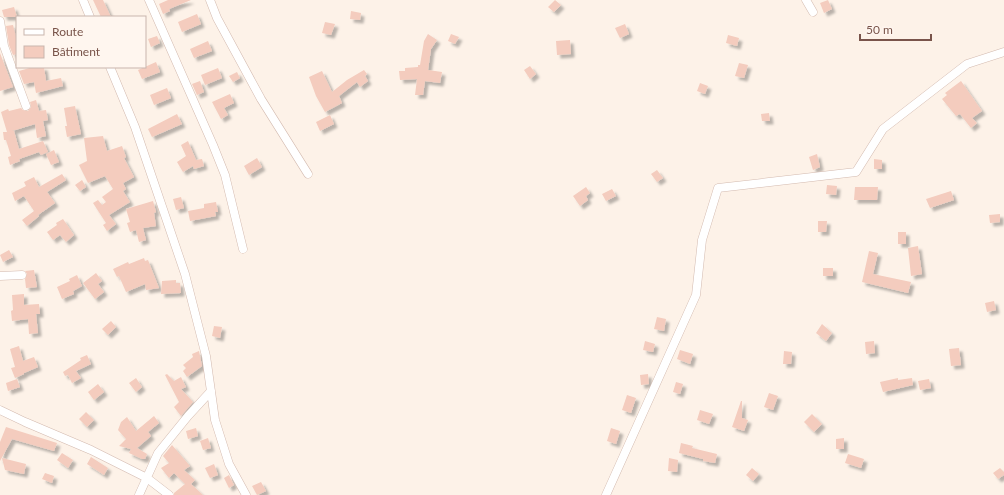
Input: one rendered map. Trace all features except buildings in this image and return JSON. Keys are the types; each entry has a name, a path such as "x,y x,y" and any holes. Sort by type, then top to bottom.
{"street":[{"path":"83,0 90,16"},
{"path":"149,0 225,175 243,249"},
{"path":"210,0 217,18 261,99 308,174"},
{"path":"806,0 813,12"},
{"path":"0,21 4,46 26,106"},
{"path":"606,495 696,295 702,240 718,188 856,172 883,128 967,64 1004,52"},
{"path":"110,68 135,127 185,274 206,356 215,420 229,464 246,495"},
{"path":"0,276 22,275"},
{"path":"139,495 158,453 188,416 211,391"},
{"path":"0,410 91,450 147,478 169,495"}]}
